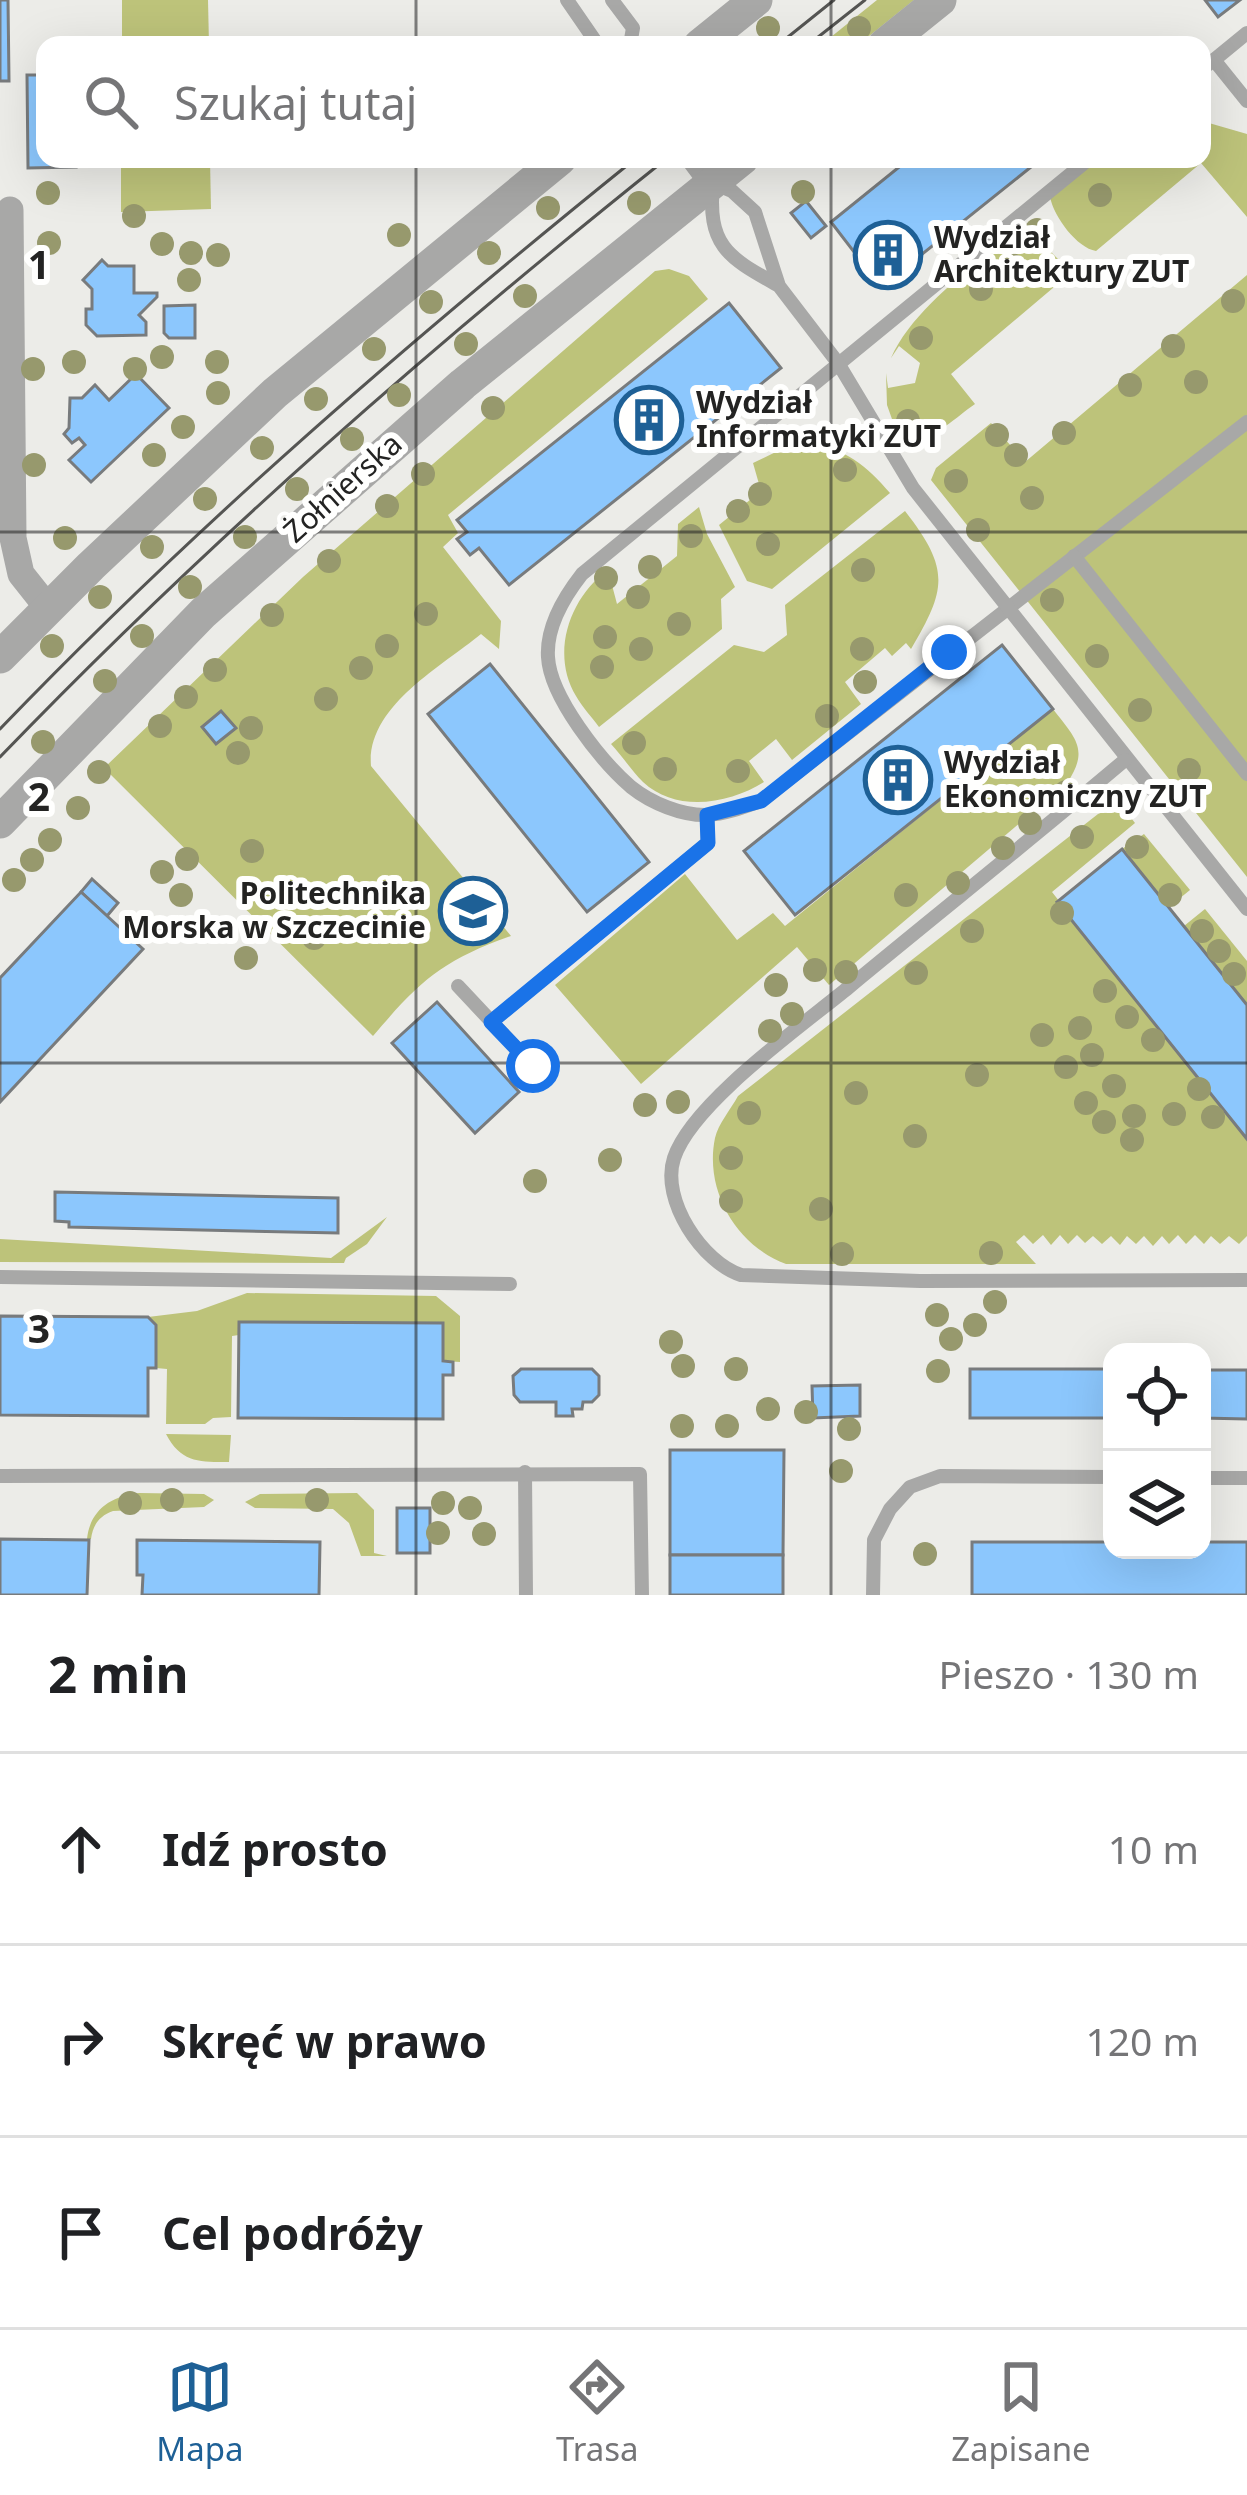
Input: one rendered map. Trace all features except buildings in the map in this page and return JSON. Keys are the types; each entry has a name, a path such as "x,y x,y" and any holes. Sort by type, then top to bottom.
{"street":[{"path":"711,36 756,0"},
{"path":"895,36 940,0"},
{"path":"0,657 274,393 549,168"},
{"name":"Żołnierska","path":"0,822 220,597 704,171"},
{"path":"10,210 6,367 14,551 21,574 48,608"}],"lane":[{"path":"567,0 592,36"},
{"path":"612,0 633,28 632,36"},
{"path":"1211,62 1247,33"},
{"path":"1211,67 1247,101"},
{"path":"1078,168 582,574 562,599 554,625 548,656 556,691 592,743 631,787 677,811 707,815 761,801 1247,422"},
{"path":"704,171 722,247 730,258 779,286"},
{"path":"704,171 754,212 779,286 838,363 913,488 1247,909"},
{"path":"1074,556 1247,774"},
{"path":"1125,760 757,1063 697,1120 673,1160 675,1194 685,1224 707,1255 721,1269 741,1275 920,1281 1247,1280"},
{"path":"491,1022 708,843 707,815"},
{"path":"458,986 533,1066"},
{"path":"0,1276 510,1284"},
{"path":"525,1472 526,1595"},
{"path":"0,1476 640,1474 642,1595"},
{"path":"873,1595 874,1540 890,1509 910,1487 940,1475 1103,1477"},
{"path":"1211,1478 1247,1478"}],"green space":[{"path":"122,0 208,0 209,36 122,36"},
{"path":"877,0 914,0 869,36 832,36"},
{"path":"1211,124 1247,134 1247,217 1205,168 1211,168"},
{"path":"121,168 210,168 211,209 121,212"},
{"path":"1084,168 1195,168 1096,251 1067,230 1050,197"},
{"path":"1023,224 1060,261 1060,282 951,374 975,404 929,436 898,436 887,405 886,373 888,388 915,383 920,363 899,346 891,358 902,339 950,286"},
{"path":"669,269 689,276 708,299 448,515 458,533 443,547 501,621 499,649 481,634 409,690 380,725 371,766 511,936 433,975 373,1036 104,768 303,577 655,271"},
{"path":"1247,275 1247,877 931,480 936,468 991,423 1025,462"},
{"path":"808,443 854,460 890,493 772,589 747,581 719,525 761,491 753,463 788,446"},
{"path":"699,507 707,534 735,587 721,599 722,629 599,727 568,679 565,644 574,610 608,570 617,604 677,556 678,524"},
{"path":"905,511 930,548 937,594 911,649 906,643 892,656 885,648 845,682 861,704 792,760 776,739 749,761 764,782 735,796 687,801 656,792 643,782 611,744 734,645 764,652 787,635 785,605"},
{"path":"1053,709 1077,744 1078,761 1067,783 829,985 797,947 641,1084 555,985 685,874 737,940 773,913 785,926"},
{"path":"1121,805 1135,823 1052,892 1247,1139 1247,1236 1239,1244 1229,1236 1220,1244 1211,1236 1204,1244 1195,1235 1186,1244 1178,1235 1169,1244 1162,1236 1153,1246 1144,1236 1136,1244 1127,1236 1120,1245 1111,1236 1102,1244 1093,1236 1085,1243 1077,1235 1068,1244 1060,1235 1051,1245 1043,1235 1033,1244 1024,1235 1016,1242 1036,1264 786,1264 753,1244 728,1214 715,1178 715,1138 738,1096 1098,814"},
{"path":"1144,834 1190,890 1169,907 1122,849"},
{"path":"1205,909 1247,961 1247,1005 1184,926"},
{"path":"387,1217 367,1244 344,1263 0,1262 0,1239 331,1258"},
{"path":"247,1293 436,1296 460,1316 460,1362 443,1361 443,1323 240,1322 239,1335 232,1336 231,1417 213,1418 205,1424 166,1424 167,1369 156,1368 156,1325 148,1317 197,1311"},
{"path":"166,1434 231,1435 229,1462 185,1456"},
{"path":"357,1493 374,1510 374,1553 387,1556 361,1556 349,1523 333,1509 255,1508 245,1502 260,1494"},
{"path":"204,1494 214,1500 204,1507 113,1511 100,1518 87,1539 97,1512 119,1497"}],"tram line":[{"path":"789,36 834,0"},
{"path":"819,36 865,0"},
{"path":"0,729 229,505 624,168"},
{"path":"0,757 159,599 323,447 655,168"}],"place":[{"name":"Wydział Architektury ZUT","path":"888,255"},
{"name":"Wydział Informatyki ZUT","path":"649,420"},
{"name":"Wydział Ekonomiczny ZUT","path":"898,780"},
{"name":"Politechnika Morska w Szczecinie","path":"473,911"}],"route":[{"path":"533,1066 491,1022 708,843 707,815 761,801 949,652"}]}
